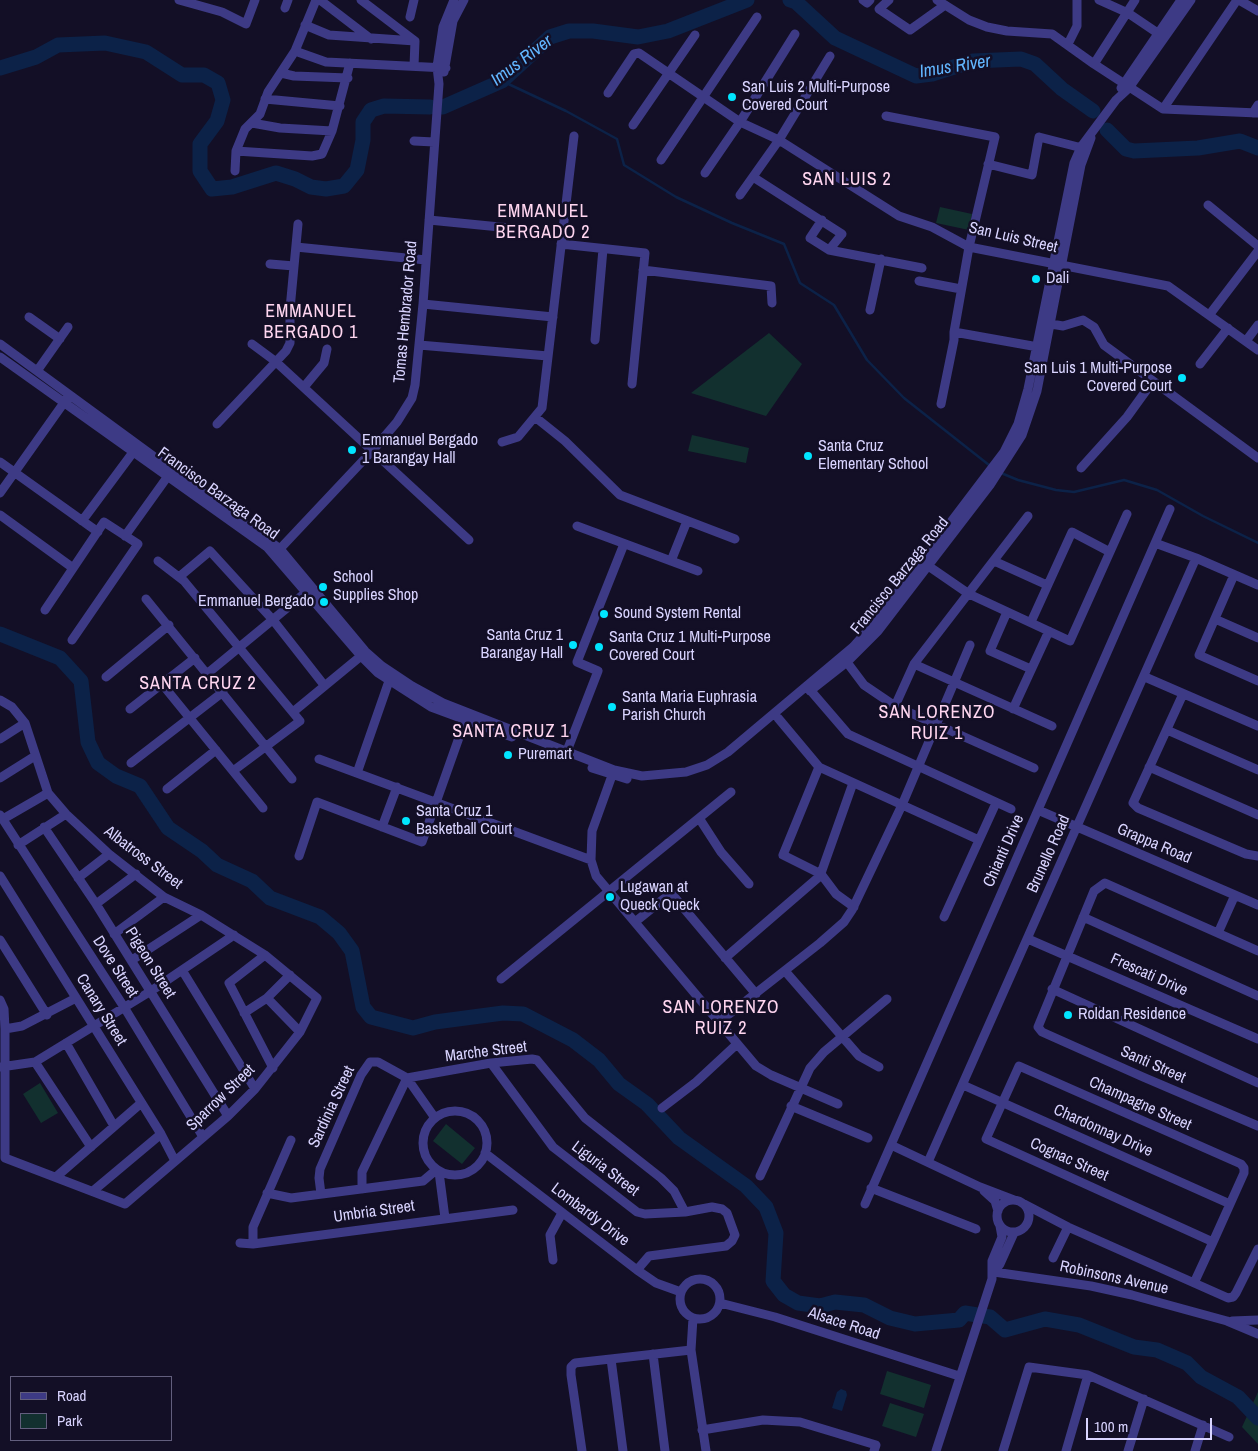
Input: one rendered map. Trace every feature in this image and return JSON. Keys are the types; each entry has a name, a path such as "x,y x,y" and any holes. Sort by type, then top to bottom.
{"street":[{"path":"179,0 222,12 246,24 255,0"},
{"path":"235,172 236,151 245,129 260,114 265,99 295,51 316,0"},
{"path":"320,0 371,39"},
{"path":"361,0 414,41"},
{"path":"410,17 414,0"},
{"name":"Tomas Hembrador Road","path":"277,551 373,450 397,422 412,398 423,304 443,27 454,0"},
{"name":"Tomas Hembrador Road","path":"441,68 453,22 464,0"},
{"path":"863,0 867,3 870,0"},
{"path":"889,0 879,9 910,30 941,2 969,20 987,27 1006,31 1052,34 1126,86 1163,109 1255,114 1258,105"},
{"path":"1068,44 1077,26 1077,0"},
{"path":"1099,0 1128,13 1161,36"},
{"path":"1094,64 1135,0"},
{"name":"Francisco Barzaga Road","path":"1161,36 1181,0"},
{"name":"Francisco Barzaga Road","path":"613,773 642,776 672,775 707,764 728,752 878,631 925,563 987,483 1026,426 1037,391 1047,323 1059,265 1071,177 1093,133 1161,36 1191,0"},
{"path":"1163,109 1238,0 1258,11"},
{"path":"661,160 757,17"},
{"path":"305,25 330,35 414,41"},
{"path":"705,173 740,122 795,34"},
{"path":"634,125 694,35"},
{"path":"414,41 414,66"},
{"path":"295,51 326,62 441,68"},
{"name":"San Luis Street","path":"608,93 636,52 740,122 779,140 889,211 932,227 969,247 1168,286 1210,314 1258,350"},
{"path":"740,195 779,140 830,56"},
{"path":"236,151 312,156 322,154 340,106 348,78 350,62"},
{"path":"281,73 294,76 348,78"},
{"path":"265,99 340,106"},
{"path":"886,116 995,137 969,247 954,340 941,404"},
{"path":"252,123 280,128 332,131"},
{"path":"502,442 518,437 542,408 574,136"},
{"path":"988,164 1032,175 1039,137 1084,148"},
{"path":"414,141 434,142"},
{"path":"753,177 842,234 829,250"},
{"path":"1208,205 1258,246"},
{"path":"429,220 520,229"},
{"path":"822,220 810,238 829,250 922,268"},
{"path":"217,424 290,343 290,309 298,224"},
{"path":"561,244 645,253 632,384"},
{"path":"296,248 426,260"},
{"path":"595,340 604,249"},
{"path":"1210,314 1258,251"},
{"path":"870,310 880,259"},
{"path":"270,264 294,266"},
{"path":"643,270 771,286 772,304"},
{"path":"919,281 961,289"},
{"path":"423,304 553,317"},
{"path":"29,317 60,339"},
{"path":"1047,323 1063,326 1083,320 1094,327 1104,345 1258,458"},
{"name":"Francisco Barzaga Road","path":"1008,453 1018,424 1038,347 1047,323"},
{"path":"1246,341 1258,324"},
{"path":"37,371 68,327"},
{"path":"1200,364 1228,328"},
{"path":"954,332 1038,347"},
{"name":"Francisco Barzaga Road","path":"0,344 37,371 67,398 134,451 277,551"},
{"path":"252,344 275,361 304,387 469,540"},
{"path":"419,344 548,356"},
{"path":"304,387 325,362 327,349"},
{"name":"Francisco Barzaga Road","path":"0,356 67,398 277,551 361,656 390,681 431,707 466,716 613,773 641,782 674,781 688,778 720,764 811,691 845,659"},
{"path":"1081,468 1127,417 1153,381"},
{"path":"0,493 67,398"},
{"path":"535,417 565,441 620,495 736,539"},
{"path":"82,521 134,451"},
{"path":"0,462 98,532"},
{"path":"125,536 168,476"},
{"name":"Chianti Drive","path":"865,1204 1170,509"},
{"path":"925,563 969,594 1070,641 1127,514"},
{"path":"0,516 73,568"},
{"path":"895,706 914,664 1028,516"},
{"path":"671,561 687,521"},
{"path":"45,610 104,522 138,544 72,640"},
{"path":"577,526 698,571"},
{"path":"1031,622 1072,532 1110,552"},
{"path":"1155,543 1196,558 1258,585"},
{"path":"566,754 598,671 577,662 624,544"},
{"path":"179,577 210,551 273,620 324,685"},
{"name":"Brunello Road","path":"928,1162 1145,677 1196,558"},
{"path":"158,561 179,577 241,646 300,721 233,771"},
{"path":"994,561 1048,585"},
{"path":"1234,575 1199,655 1258,681"},
{"path":"208,673 309,589"},
{"name":"Francisco Barzaga Road","path":"309,589 382,666 435,700 466,716"},
{"path":"146,599 208,673 292,779"},
{"path":"1008,612 990,651 1031,668"},
{"path":"1215,619 1258,638"},
{"path":"106,677 169,625"},
{"path":"1013,708 1048,631"},
{"path":"719,1022 832,932 854,907 902,805 970,645"},
{"path":"293,712 361,656"},
{"path":"130,709 195,658"},
{"path":"845,659 868,688 895,706 936,726 1034,768"},
{"path":"914,664 1052,726"},
{"path":"1145,677 1258,726"},
{"path":"358,773 390,681"},
{"path":"162,684 263,808"},
{"path":"811,691 844,731 1011,809"},
{"path":"131,763 223,692"},
{"path":"1183,694 1133,803 1138,808 1246,854 1258,856"},
{"name":"Albatross Street","path":"0,700 12,707 25,723 48,793 66,814 109,854 164,897 201,915 265,955 317,998"},
{"path":"299,856 317,802 422,842 466,716"},
{"path":"778,718 819,767 979,840"},
{"path":"0,739 25,723"},
{"path":"1167,730 1258,770"},
{"path":"167,789 216,750"},
{"path":"0,778 35,756"},
{"path":"320,759 591,860"},
{"path":"819,767 783,854 821,874 836,894 854,907"},
{"path":"1149,767 1258,815"},
{"path":"613,773 592,831 591,860 596,876 737,1044 763,1071 838,1104"},
{"path":"725,958 821,874 854,783"},
{"path":"382,827 397,787"},
{"path":"501,979 731,792"},
{"path":"1,817 48,793"},
{"path":"944,917 996,803"},
{"name":"Grappa Road","path":"1038,810 1258,905"},
{"path":"18,845 66,814"},
{"name":"Dove Street","path":"1,817 124,1007 203,1137"},
{"path":"699,818 721,852 749,884"},
{"name":"Pigeon Street","path":"44,828 132,960 228,1116"},
{"path":"78,878 109,854"},
{"path":"96,904 136,874"},
{"name":"Canary Street","path":"0,876 140,1104 161,1134 175,1162"},
{"path":"1258,951 1105,883 1099,885 1094,891 1052,989 1258,1083"},
{"path":"635,922 671,893 756,994"},
{"path":"1218,933 1235,895"},
{"path":"114,934 164,897"},
{"path":"132,960 201,915"},
{"path":"1083,917 1258,996"},
{"path":"2,1065 36,1062 151,991 234,935"},
{"name":"Frescati Drive","path":"1028,938 1258,1039"},
{"path":"0,940 47,1015"},
{"path":"265,955 229,983 273,1068"},
{"path":"182,970 255,1089"},
{"path":"784,971 859,1056 879,1067"},
{"path":"244,1013 267,998 290,975"},
{"name":"Santi Street","path":"1052,989 1038,1027 1042,1032 1134,1074 1258,1126"},
{"path":"5,1029 22,1026 47,1015 76,998"},
{"path":"267,998 300,1032"},
{"name":"Sparrow Street","path":"93,1192 125,1204 175,1162 228,1116 255,1089 300,1032 317,998"},
{"path":"760,1176 800,1087 815,1062 887,999"},
{"path":"0,1000 4,1009 5,1029 2,1065 5,1158 93,1192 161,1134"},
{"path":"66,1043 114,1126"},
{"path":"662,1108 696,1082 737,1044"},
{"name":"Marche Street","path":"407,1078 491,1063 537,1060 585,1118 661,1178 674,1192 685,1212"},
{"path":"36,1062 90,1148"},
{"name":"Sardinia Street","path":"321,1194 320,1169 364,1070 370,1062 378,1062 407,1078 435,1118"},
{"name":"Liguria Street","path":"491,1063 552,1147 637,1212 645,1214 685,1212 712,1207 722,1209 727,1213 735,1235 732,1241 720,1249 649,1256 638,1270"},
{"name":"Cognac Street","path":"1019,1066 986,1139 1213,1242"},
{"name":"Champagne Street","path":"1019,1066 1241,1164 1244,1173 1230,1204"},
{"path":"362,1189 362,1172 407,1078"},
{"name":"Chardonnay Drive","path":"963,1084 1230,1204"},
{"path":"56,1178 140,1104"},
{"path":"791,1106 868,1138"},
{"path":"452,1111 469,1114 482,1127 487,1144 485,1153 476,1167 463,1175 447,1175 438,1171 426,1159 422,1144 426,1129 435,1118 452,1111"},
{"path":"253,1244 254,1226 291,1140"},
{"path":"891,1145 1228,1298 1233,1297 1258,1249"},
{"name":"Lombardy Drive","path":"485,1153 656,1284 681,1292"},
{"path":"267,1193 287,1198 362,1189 423,1181 438,1171"},
{"path":"438,1171 445,1218"},
{"path":"980,1187 995,1201 1002,1237 992,1261 993,1276"},
{"path":"872,1188 976,1229"},
{"path":"998,1212 1004,1203 1014,1200"},
{"path":"1000,1226 1004,1230 1014,1233 1024,1229 1029,1219 1028,1209 1024,1204"},
{"path":"1194,1282 1230,1204"},
{"name":"Umbria Street","path":"240,1243 253,1244 513,1210"},
{"path":"553,1260 550,1234 562,1213"},
{"path":"1029,1219 1051,1218"},
{"path":"1053,1258 1068,1227"},
{"path":"936,1451 993,1276 1014,1233"},
{"name":"Robinsons Avenue","path":"993,1276 1091,1286 1227,1321 1258,1334"},
{"path":"696,1280 709,1281 718,1290 720,1304 712,1315 696,1319 688,1315 681,1305 681,1292 690,1282 696,1280"},
{"name":"Alsace Road","path":"720,1304 775,1317 959,1376"},
{"path":"696,1319 691,1350 706,1451"},
{"name":"Robinsons Avenue","path":"1227,1321 1258,1320"},
{"path":"582,1451 571,1367 578,1362 691,1350"},
{"path":"653,1354 665,1451"},
{"path":"611,1359 623,1451"},
{"path":"1003,1451 1029,1367 1088,1375 1229,1436"},
{"path":"1066,1451 1088,1375"},
{"path":"1128,1451 1144,1399"},
{"path":"702,1430 754,1421 785,1420 817,1426 876,1446 874,1451"},
{"path":"1194,1451 1203,1425"}],"green space":[{"path":"940,207 972,214 969,230 936,223"},
{"path":"769,333 802,364 766,416 691,393"},
{"path":"692,435 749,448 746,463 688,451"},
{"path":"40,1083 58,1113 41,1123 23,1094"},
{"path":"446,1124 475,1148 462,1164 433,1141"},
{"path":"887,1371 931,1385 924,1408 880,1394"},
{"path":"1258,1392 1258,1444 1242,1427"},
{"path":"890,1403 924,1414 916,1437 882,1426"}],"water":[{"path":"841,1389 846,1391 847,1395 842,1411 832,1408 837,1392"}],"waterway":[{"name":"Imus River","path":"443,107 502,81 550,37 569,31 593,31 638,37 668,31 747,0"},
{"name":"Imus River","path":"790,0 796,2 835,38 916,76 932,74 973,61 1021,59 1035,64 1062,89 1093,111"},
{"name":"Imus River","path":"0,68 36,57 58,45 105,43 146,52 182,75 204,75 218,83 223,100 217,121 200,144 200,171 212,189 232,187 276,173 311,187 326,189 344,186 357,170 363,140 363,122 371,110 384,106 430,107"},
{"path":"502,81 566,111 617,139 624,165 676,197 784,244 800,283 834,305 867,360 904,398 989,465"},
{"name":"Imus River","path":"1107,130 1126,149 1134,151 1198,148 1240,141 1258,148"},
{"path":"1001,473 1018,480 1056,490 1074,492 1124,480 1157,490 1203,516 1258,543"},
{"path":"0,634 60,658 81,681 88,742 98,763 116,776 140,786 168,828 202,851 217,865 252,881 270,898 320,917 339,933 352,951 363,1007 371,1017 413,1028 435,1022 503,1013 523,1014 573,1040 599,1060 619,1084 647,1104 679,1138 746,1186 766,1207 776,1233 773,1281 784,1295 798,1303 820,1306 835,1302 864,1305 890,1318 915,1324 959,1320 965,1313 990,1317 1005,1330 1045,1319 1079,1325 1134,1347 1157,1350 1187,1363 1201,1377 1238,1397 1258,1418"}],"place":[{"name":"San Luis 2 Multi-Purpose Covered Court","path":"732,97"},
{"name":"Dali","path":"1036,279"},
{"name":"San Luis 1 Multi-Purpose Covered Court","path":"1182,378"},
{"name":"Emmanuel Bergado 1 Barangay Hall","path":"352,450"},
{"name":"Santa Cruz Elementary School","path":"808,456"},
{"name":"School Supplies Shop","path":"323,587"},
{"name":"Emmanuel Bergado","path":"324,602"},
{"name":"Sound System Rental","path":"604,614"},
{"name":"Santa Cruz 1 Barangay Hall","path":"573,645"},
{"name":"Santa Cruz 1 Multi-Purpose Covered Court","path":"599,647"},
{"name":"Santa Maria Euphrasia Parish Church","path":"612,707"},
{"name":"Puremart","path":"508,755"},
{"name":"Santa Cruz 1 Basketball Court","path":"406,821"},
{"name":"Lugawan at Queck Queck","path":"610,897"},
{"name":"Roldan Residence","path":"1068,1015"}],"district":[{"name":"SAN LUIS 2","path":"847,180"},
{"name":"EMMANUEL BERGADO 2","path":"543,222"},
{"name":"EMMANUEL BERGADO 1","path":"311,322"},
{"name":"SANTA CRUZ 2","path":"198,684"},
{"name":"SAN LORENZO RUIZ 1","path":"937,723"},
{"name":"SANTA CRUZ 1","path":"511,732"},
{"name":"SAN LORENZO RUIZ 2","path":"721,1018"}]}
